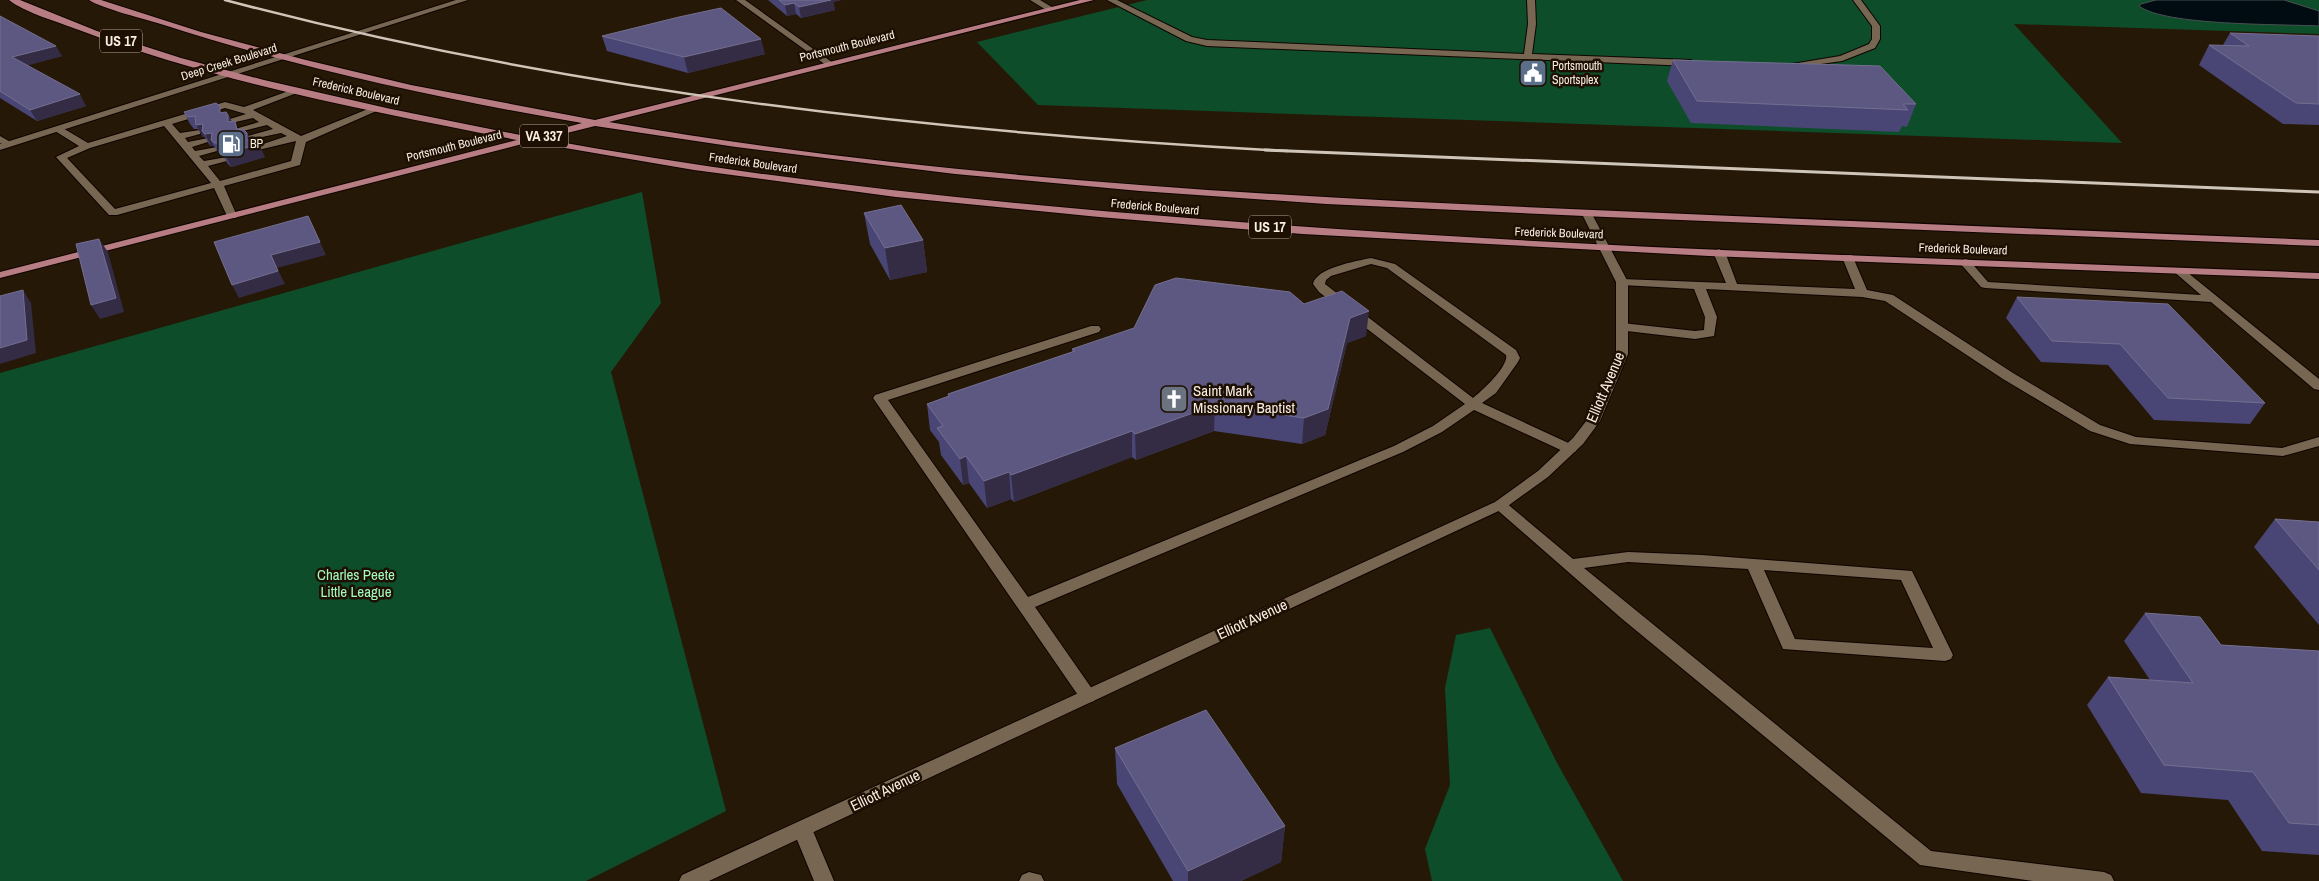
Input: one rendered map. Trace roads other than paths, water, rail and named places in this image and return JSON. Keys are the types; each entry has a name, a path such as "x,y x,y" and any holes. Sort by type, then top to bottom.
{"main road":[{"name":"Frederick Boulevard","path":"12,0 48,16 109,37 232,74 297,91 528,140 768,178 1044,210 1415,240 2319,276"},
{"name":"Frederick Boulevard","path":"93,0 182,30 284,58 415,90 596,122 784,151 1043,180 1219,196 1384,206 2319,243"},
{"name":"Portsmouth Boulevard","path":"0,276 829,63 1090,0"}],"street":[{"name":"Deep Creek Boulevard","path":"3,143 58,129 464,0"},
{"path":"740,0 829,63"},
{"path":"1034,0 1051,9"},
{"path":"1111,0 1172,32 1207,43 1241,46 1704,63"},
{"path":"1528,56 1532,24 1531,0"},
{"path":"1787,66 1803,66 1842,58 1872,46 1876,38 1876,26 1857,0"},
{"path":"230,122 297,91"},
{"path":"226,105 250,113 298,139 296,162 113,213 61,157 87,146 226,105"},
{"path":"257,149 298,139 376,109"},
{"path":"166,122 218,185 232,216"},
{"path":"238,131 268,122"},
{"path":"58,129 87,146"},
{"path":"246,139 281,130"},
{"path":"178,137 197,132"},
{"path":"186,146 206,140"},
{"path":"193,154 214,149"},
{"path":"202,165 223,159"},
{"name":"Elliott Avenue","path":"688,881 802,830 898,783 1500,504 1544,474 1570,449 1592,421 1622,354 1622,282 1586,214"},
{"path":"1719,252 1734,287"},
{"path":"1848,257 1862,293"},
{"path":"1965,262 1985,285 2214,299"},
{"path":"1025,605 1414,440 1461,415 1473,404 1491,390 1514,358 1507,348 1382,263 1362,263 1320,278 1319,284 1323,290 1473,404 1570,449"},
{"path":"2178,270 2319,386"},
{"path":"1622,282 1862,293 1889,298 2008,376 2095,428 2135,441 2283,452 2319,441"},
{"path":"1622,327 1695,335 1710,333 1711,317 1698,286"},
{"path":"1088,696 880,398 1095,328"},
{"path":"1500,504 1570,565 1927,859 2104,881"},
{"path":"1570,565 1628,557 1754,564 1906,575 1945,656 1789,645 1754,564"},
{"path":"802,830 824,881"},
{"path":"1029,881 1034,881"}],"railway":[{"path":"225,0 355,32 487,60 753,103 886,119 1020,132 1284,151"},
{"path":"1265,150 1284,151"},
{"path":"1284,151 2319,192"},
{"path":"1284,151 1288,151"}],"place":[{"name":"Portsmouth Sportsplex","path":"1533,73"},
{"name":"BP","path":"231,144"},
{"name":"Saint Mark Missionary Baptist","path":"1174,399"}],"park label":[{"name":"Charles Peete Little League","path":"356,582"}]}
